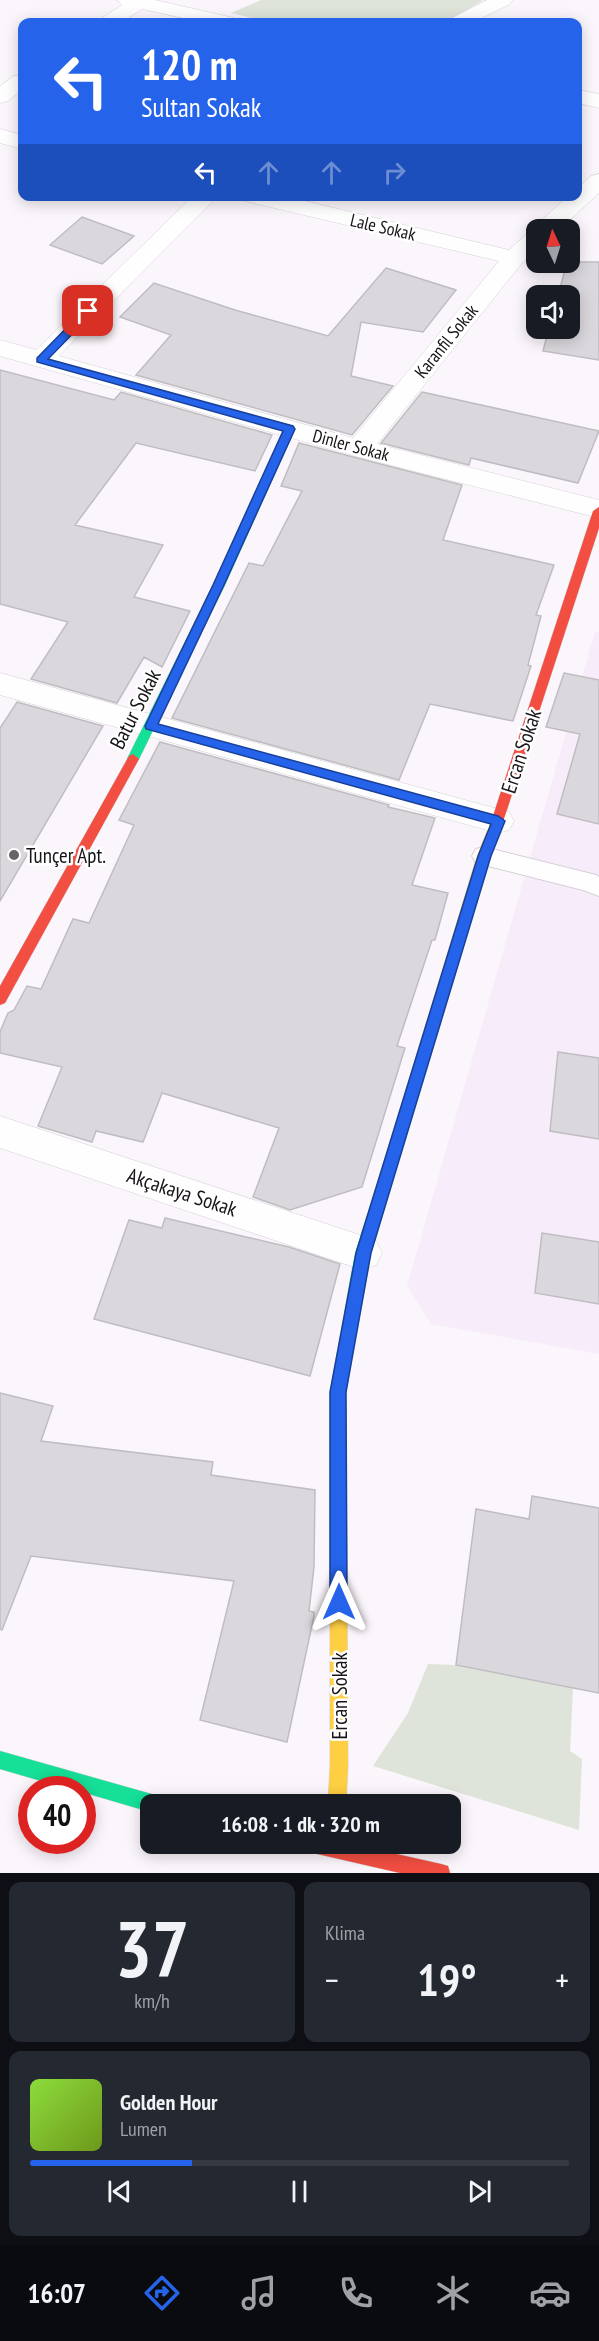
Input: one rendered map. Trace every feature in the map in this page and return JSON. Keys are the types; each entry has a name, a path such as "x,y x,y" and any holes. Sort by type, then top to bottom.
{"street":[{"path":"467,18 502,0"},
{"path":"114,18 136,1 210,18"},
{"path":"0,96 18,84"},
{"path":"582,98 599,101"},
{"path":"0,136 18,141"},
{"path":"582,196 599,181"},
{"path":"41,360 202,201"},
{"name":"Lale Sokak","path":"274,201 514,258"},
{"path":"557,219 577,201"},
{"name":"Karanfil Sokak","path":"359,448 514,258 526,247"},
{"name":"Dinler Sokak","path":"0,348 359,448 599,510"},
{"name":"Batur Sokak","path":"0,999 151,726 219,585 290,429"},
{"name":"Ercan Sokak","path":"338,1794 338,1392 363,1253 484,856 498,821 599,510"},
{"path":"0,684 498,821"},
{"name":"Akçakaya Sokak","path":"0,1132 363,1253"},
{"path":"0,1760 140,1800"},
{"path":"364,1854 441,1873"}],"lane":[{"path":"484,856 588,882 599,887"}],"shaded area":[{"path":"261,0 483,0 454,18 252,18 231,13"},
{"path":"595,632 599,632 599,1354 431,1324 407,1286"},
{"path":"428,1664 456,1665 573,1688 570,1751 582,1759 579,1830 373,1766 408,1713"}],"building":[{"path":"82,217 134,236 102,264 50,245"},
{"path":"580,262 599,262 599,360 543,351 546,339 580,339 580,285 561,285 564,273 580,273"},
{"path":"386,268 456,290 423,332 361,322 351,376 393,386 352,435 136,375 171,335 120,317 154,283 235,310 328,336"},
{"path":"0,370 114,400 121,392 272,435 255,471 136,443 75,525 163,545 134,597 190,611 162,667 144,657 117,703 31,679 68,622 0,604"},
{"path":"422,392 599,431 578,483 471,458 469,465 381,443"},
{"path":"299,443 462,485 443,540 554,565 536,615 541,616 528,665 531,666 513,721 430,704 399,780 172,718 249,563 263,566 302,491 281,486"},
{"path":"564,673 599,680 599,824 557,814 580,734 546,727"},
{"path":"17,702 103,726 0,901 0,728"},
{"path":"160,742 389,805 388,807 435,818 412,885 448,893 435,940 432,940 397,1046 405,1048 362,1187 290,1210 253,1197 279,1128 162,1093 143,1142 96,1131 92,1142 38,1126 62,1067 0,1053 0,1032 8,1013 14,1010 27,986 41,989 73,919 89,923 134,825 119,820"},
{"path":"558,1052 599,1058 599,1139 550,1131"},
{"path":"165,1218 289,1247 340,1264 310,1376 94,1319 129,1220 162,1228"},
{"path":"542,1233 599,1242 599,1304 535,1293"},
{"path":"0,1393 53,1406 41,1441 213,1462 211,1475 315,1490 314,1567 309,1611 314,1612 314,1616 287,1742 200,1720 234,1581 31,1556 2,1630 0,1629"},
{"path":"532,1496 599,1508 599,1693 456,1665 476,1509 529,1519"}],"traffic: fast":[{"path":"133,759 219,585 290,429"},
{"path":"338,1412 338,1392 363,1253 395,1149"},
{"path":"0,1760 140,1800"}],"traffic: slow":[{"path":"395,1149 484,856 495,828"},
{"path":"338,1412 338,1794"}],"traffic: jam":[{"path":"495,828 599,511"},
{"path":"0,999 133,759"},
{"path":"357,1854 441,1873"}],"place":[{"name":"Tunçer Apt.","path":"14,855"}],"route":[{"path":"88,311 41,360 290,429 219,585 151,726 498,821 484,856 363,1253 338,1392 339,1602"}]}
